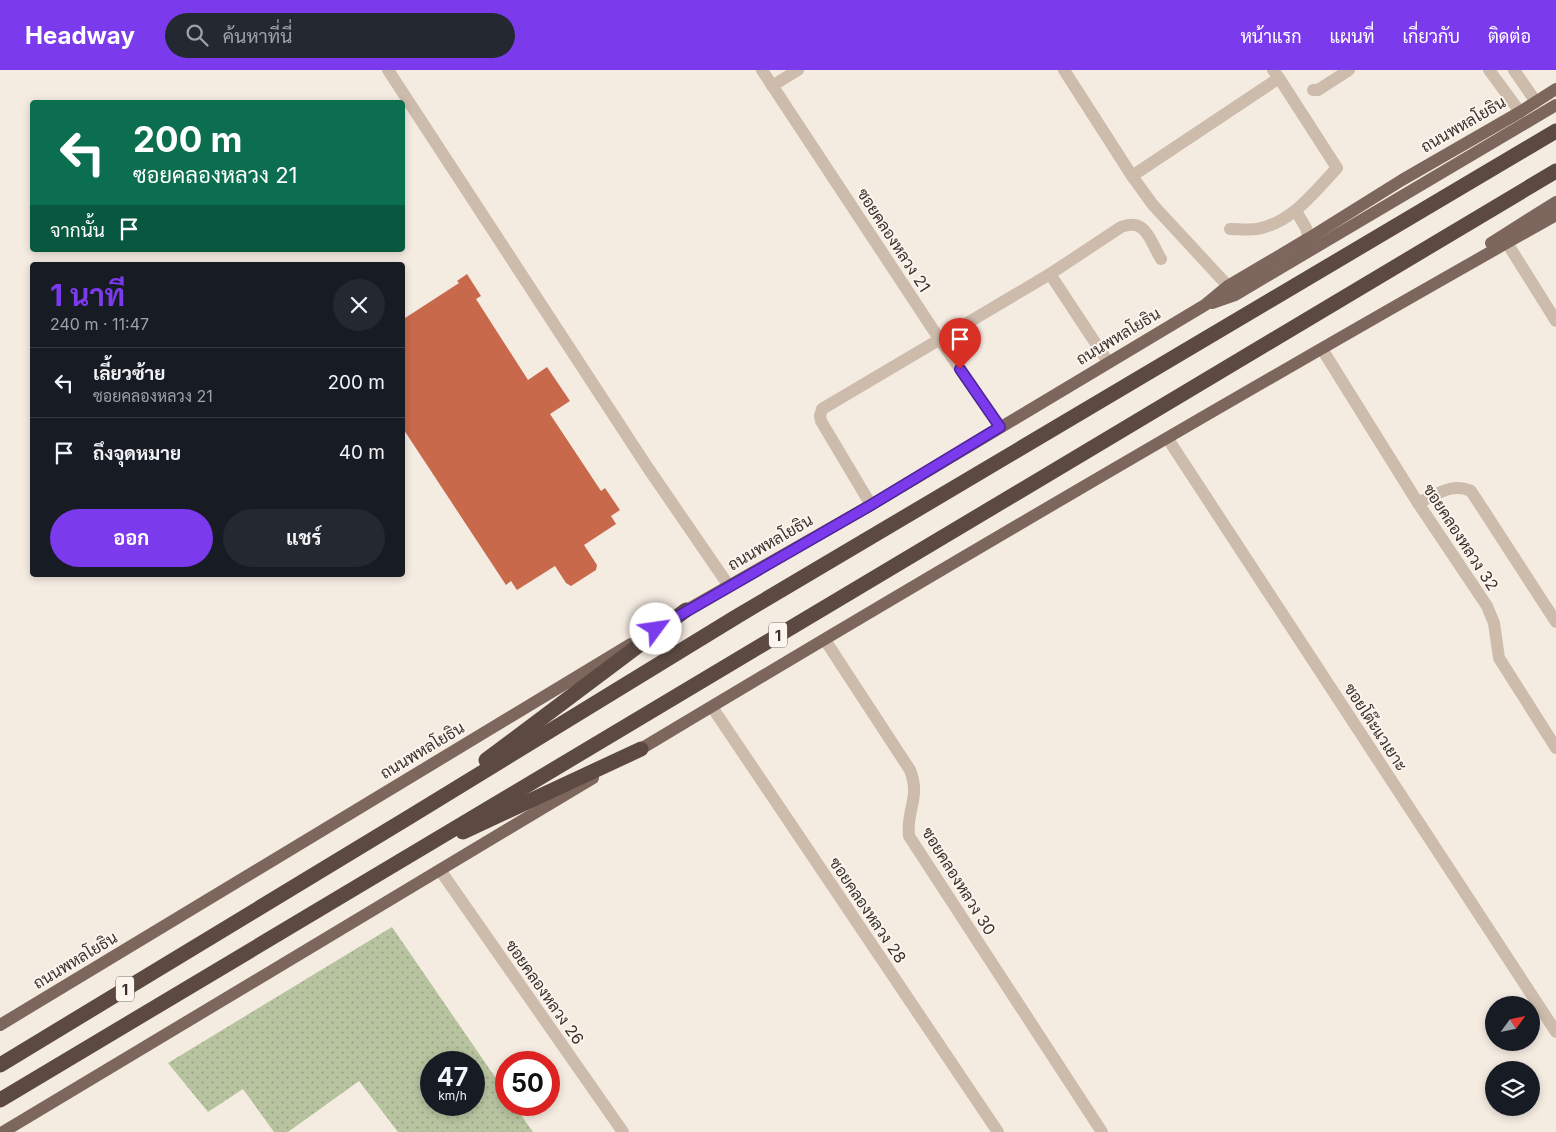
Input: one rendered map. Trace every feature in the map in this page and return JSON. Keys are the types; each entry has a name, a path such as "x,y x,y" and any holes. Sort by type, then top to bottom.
{"highway":[{"name":"1","path":"0,1065 744,612 1556,131"},
{"name":"1","path":"0,1100 1556,171"},
{"path":"411,816 686,610"},
{"path":"388,867 641,749"}],"main road":[{"name":"ถนนพหลโยธิน","path":"0,1025 686,610 871,505 1205,305 1228,286 1556,89"},
{"path":"1205,305 1235,295 1556,105"},
{"path":"1384,312 1556,202"},
{"name":"1","path":"3,1132 825,640 1322,348 1556,215"}],"street":[{"path":"388,70 648,468 728,586"},
{"name":"ซอยคลองหลวง 21","path":"762,70 940,340 1000,427"},
{"path":"772,86 798,70"},
{"path":"1064,70 1132,176 1166,220 1228,286"},
{"path":"1313,90 1318,90 1349,70"},
{"path":"1489,70 1520,112"},
{"path":"1514,70 1536,102"},
{"path":"1132,176 1276,74 1338,168 1296,211 1258,229 1230,229"},
{"path":"1296,211 1306,228 1309,238"},
{"path":"871,505 821,421 822,408 1050,274 1121,227 1137,224 1143,228 1161,259"},
{"path":"1507,243 1556,321"},
{"path":"1050,274 1108,362"},
{"name":"ซอยคลองหลวง 32","path":"1322,348 1418,503 1487,606 1494,623 1499,658 1556,748"},
{"name":"ซอยโต๊ะแวเยาะ","path":"1168,438 1556,1032"},
{"path":"1418,503 1452,488 1462,486 1471,491 1556,622"},
{"name":"ซอยคลองหลวง 30","path":"825,640 910,770 915,783 915,793 908,826 908,836 1102,1132"},
{"name":"ซอยคลองหลวง 28","path":"712,707 998,1132"},
{"name":"ซอยคลองหลวง 26","path":"440,870 623,1132"}],"green space":[{"path":"392,927 477,1051 420,1051 420,1116 485,1116 485,1062 495,1077 495,1116 522,1116 533,1132 398,1132 359,1081 288,1132 274,1132 243,1089 208,1112 168,1063"}],"building":[{"path":"467,274 481,296 476,299 528,380 547,367 570,401 550,414 601,491 605,488 620,510 611,516 616,524 584,545 597,565 596,570 571,586 566,583 555,566 517,590 511,581 506,585 405,432 405,318 459,283 457,281"}],"route":[{"path":"656,629 871,505 1000,427 960,369"}]}
